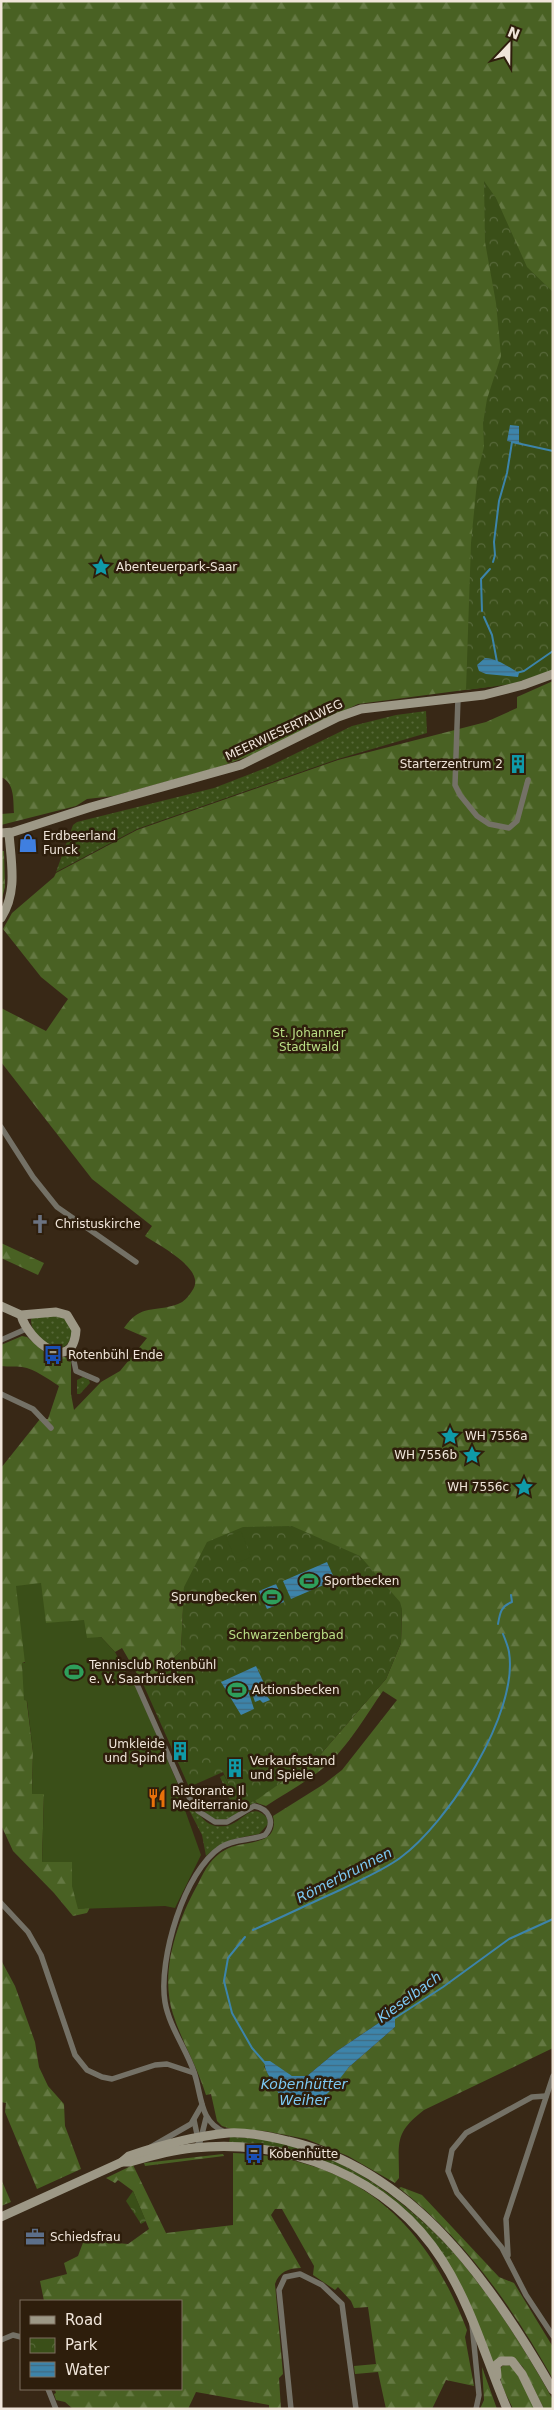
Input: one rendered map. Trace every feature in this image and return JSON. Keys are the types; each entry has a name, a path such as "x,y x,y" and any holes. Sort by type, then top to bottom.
{"street":[{"name":"MEERWIESERTALWEG","path":"5,833 241,765 355,711 458,698 510,689 553,674"},
{"path":"458,698 454,777 460,795 469,808 489,824 502,827 514,825 518,822 528,780"},
{"path":"1,918 9,906 13,891 5,833"},
{"path":"1,1127 33,1177 57,1207 136,1262"},
{"path":"1,1306 21,1315 56,1312 67,1315 76,1330 71,1347 76,1371 97,1380"},
{"path":"21,1315 26,1329 34,1339 48,1350 58,1352 71,1347"},
{"path":"1,1340 26,1329"},
{"path":"1,1402 3,1395 33,1409 51,1428"},
{"path":"136,1682 182,1786 191,1803 203,1816 215,1822 228,1822 254,1806 263,1808 270,1817 270,1826 265,1835 232,1842 210,1856 184,1900 170,1938 164,1976 165,2002 194,2073 206,2118 215,2128 228,2133 280,2139 323,2151 374,2177 406,2200 434,2225 478,2275 518,2332 553,2390"},
{"path":"1,1903 28,1932 41,1955 75,2055 87,2070 102,2077 112,2078 155,2065 167,2064 194,2073"},
{"path":"508,2258 506,2219 553,2076"},
{"path":"546,2096 532,2097 466,2133 457,2141 448,2162 450,2179 457,2193 492,2234 508,2258 526,2295 553,2336"},
{"path":"150,2149 194,2120 202,2106"},
{"path":"200,2142 206,2118"},
{"path":"194,2120 200,2142"},
{"path":"122,2162 130,2162 177,2150 228,2133"},
{"path":"1,2216 122,2162 129,2156 150,2149 200,2142 255,2148 299,2157 341,2172 380,2194 424,2234 449,2272 472,2321 507,2409"},
{"path":"291,2409 279,2290 285,2278 300,2274 322,2285 342,2304 356,2409"},
{"path":"472,2321 479,2395 476,2409"},
{"path":"1,2340 13,2336 20,2337"},
{"path":"499,2389 496,2365 501,2361 512,2361 522,2374 539,2409"},
{"path":"48,2390 56,2409"}],"green space":[{"path":"1,1 553,1 553,625 495,686 358,704 260,752 219,767 114,796 87,799 76,806 1,825 1,814 14,813 11,788 9,783 1,777"},
{"path":"484,181 496,198 527,267 553,292 553,670 512,684 466,690 471,543 478,471 484,447 483,423 487,399 501,356 496,303 485,242"},
{"name":"St. Johanner Stadtwald","path":"553,681 553,2048 424,2110 414,2118 407,2125 400,2139 399,2178 395,2183 348,2156 306,2139 265,2131 231,2129 222,2126 217,2121 211,2094 206,2095 173,2014 168,1980 173,1946 184,1912 209,1864 225,1850 266,1838 274,1826 273,1816 324,1784 342,1770 397,1700 383,1691 352,1737 330,1762 307,1780 266,1806 257,1803 255,1800 320,1755 386,1679 401,1643 402,1609 184,1587 181,1651 144,1686 122,1648 115,1652 101,1637 22,1663 33,1752 32,1793 44,1794 42,1862 72,1861 87,1886 90,1907 87,1913 73,1916 54,1893 13,1851 1,1825 1,1468 40,1419 48,1419 59,1386 27,1368 1,1366 1,1345 22,1336 27,1337 43,1351 68,1358 71,1361 71,1394 74,1410 101,1382 120,1371 147,1338 124,1328 130,1320 142,1312 169,1307 184,1301 192,1291 195,1283 194,1275 180,1259 145,1236 152,1226 92,1179 1,1062 1,1008 46,1031 68,999 41,977 3,929 12,913 54,877 56,873 137,830 338,760 486,722 517,708 517,697","holes":["389,2016 395,2027 349,2067 320,2101 274,2087 264,2066 292,2076 307,2076 337,2051"]},
{"path":"426,711 427,733 338,759 137,829 56,872 73,825 77,822 214,788 268,767 352,726 396,715"},
{"path":"1,851 4,851 5,887 1,902"},
{"path":"1,1243 44,1263 38,1275 1,1258"},
{"path":"62,1316 73,1329 68,1343 56,1349 43,1341 36,1333 31,1324 31,1319 34,1317"},
{"path":"83,1377 89,1380 90,1383 80,1394 77,1394 77,1380"},
{"name":"Schwarzenbergbad","path":"292,1526 360,1556 400,1602 402,1609 401,1643 386,1679 320,1755 258,1799 239,1807 223,1772 189,1787 144,1686 181,1651 184,1587 207,1542 243,1527"},
{"path":"241,1531 251,1557 237,1563 226,1537"},
{"path":"41,1583 46,1623 84,1620 87,1638 101,1637 115,1652 130,1680 133,1680 183,1796 181,1799 201,1855 175,1908 165,1906 78,1909 72,1886 72,1862 42,1862 44,1794 32,1794 33,1752 27,1701 24,1700 22,1663 25,1663 16,1586"},
{"path":"224,1775 239,1807 255,1800 257,1803 247,1806 233,1816 220,1820 203,1811 190,1794 197,1791 203,1803 210,1810 220,1811 233,1807 220,1777"},
{"path":"186,1804 212,1825 226,1826 256,1811 267,1818 268,1824 259,1834 231,1840 206,1856 202,1835"},
{"path":"1,1960 15,1986 35,2042 39,2067 48,2086 64,2104 65,2126 81,2169 37,2189 5,2112 6,2103 1,2102"},
{"path":"230,2137 264,2140 295,2147 325,2157 354,2171 406,2207 454,2253 445,2258 413,2218 382,2191 356,2176 229,2143"},
{"path":"233,2153 276,2157 315,2167 350,2182 380,2202 407,2227 430,2256 450,2291 467,2330 465,2337 474,2386 446,2380 432,2409 386,2409 378,2372 355,2374 354,2366 376,2364 368,2307 354,2308 351,2301 338,2287 335,2290 313,2275 314,2266 282,2209 275,2209 271,2215 301,2268 285,2272 279,2276 275,2284 283,2374 279,2378 281,2409 269,2409 269,2405 196,2392 188,2409 73,2409 65,2402 56,2400 55,2390 182,2390 182,2300 44,2300 40,2281 67,2274 64,2263 78,2256 84,2240 128,2244 149,2229 133,2191 118,2180 115,2183 106,2178 133,2165 166,2233 233,2225"},
{"path":"223,2154 224,2156 145,2166 144,2163"},
{"path":"1,2179 11,2202 1,2206"},
{"path":"401,2187 422,2195 499,2277 514,2283 553,2347 553,2379 538,2352 486,2276 445,2229 399,2188"},
{"path":"133,2191 146,2221 141,2224 126,2201"},
{"path":"454,2253 494,2305 519,2342 553,2400 553,2409 544,2409 523,2367 514,2358 500,2357 493,2365 445,2258"},
{"path":"502,2366 512,2366 515,2370 535,2409 513,2409 503,2388 500,2376"},
{"path":"482,2367 497,2409 480,2409 484,2400"}],"water":[{"path":"510,425 519,426 519,443 507,441"},
{"path":"485,658 507,666 519,673 518,677 486,674 479,671 477,665"},
{"name":"Sportbecken","path":"327,1562 335,1580 291,1599 283,1581"},
{"name":"Sprungbecken","path":"276,1584 284,1602 267,1609 259,1591"},
{"name":"Aktionsbecken","path":"256,1666 269,1694 266,1695 270,1700 263,1703 260,1700 255,1702 251,1690 248,1690 254,1709 241,1715 221,1682"},
{"name":"Kobenhütter Weiher","path":"389,2016 395,2017 395,2027 349,2067 330,2091 313,2107 291,2104 276,2090 266,2071 265,2061 270,2061 292,2076 307,2076 337,2051"}],"waterway":[{"path":"493,562 499,501 507,473 512,442 553,451"},
{"path":"482,611 481,579 490,569"},
{"path":"484,617 492,635 497,662"},
{"path":"516,673 524,671 553,651"},
{"path":"498,1624 502,1610 512,1602 511,1595"},
{"name":"Römerbrunnen","path":"253,1930 386,1867 419,1842 439,1820 476,1765 492,1735 503,1705 509,1677 509,1652 503,1634"},
{"name":"Kieselbach","path":"395,2018 443,1987 509,1939 553,1919"},
{"name":"Römerbrunnen","path":"245,1937 228,1958 224,1981 232,2013 252,2048 266,2064"}],"place":[{"name":"Abenteuerpark-Saar","path":"101,567"},
{"name":"Starterzentrum 2","path":"518,764"},
{"name":"Erdbeerland Funck","path":"28,843"},
{"name":"Christuskirche","path":"40,1224"},
{"name":"Rotenbühl Ende","path":"53,1355"},
{"name":"WH 7556a","path":"450,1436"},
{"name":"WH 7556b","path":"472,1455"},
{"name":"WH 7556c","path":"524,1487"},
{"name":"Sportbecken","path":"309,1581"},
{"name":"Sprungbecken","path":"272,1597"},
{"name":"Tennisclub Rotenbühl e. V. Saarbrücken","path":"74,1672"},
{"name":"Aktionsbecken","path":"237,1690"},
{"name":"Umkleide und Spind","path":"180,1751"},
{"name":"Verkaufsstand und Spiele","path":"235,1768"},
{"name":"Ristorante Il Mediterranio","path":"157,1798"},
{"name":"Kobenhütte","path":"254,2154"},
{"name":"Schiedsfrau","path":"35,2237"}]}
